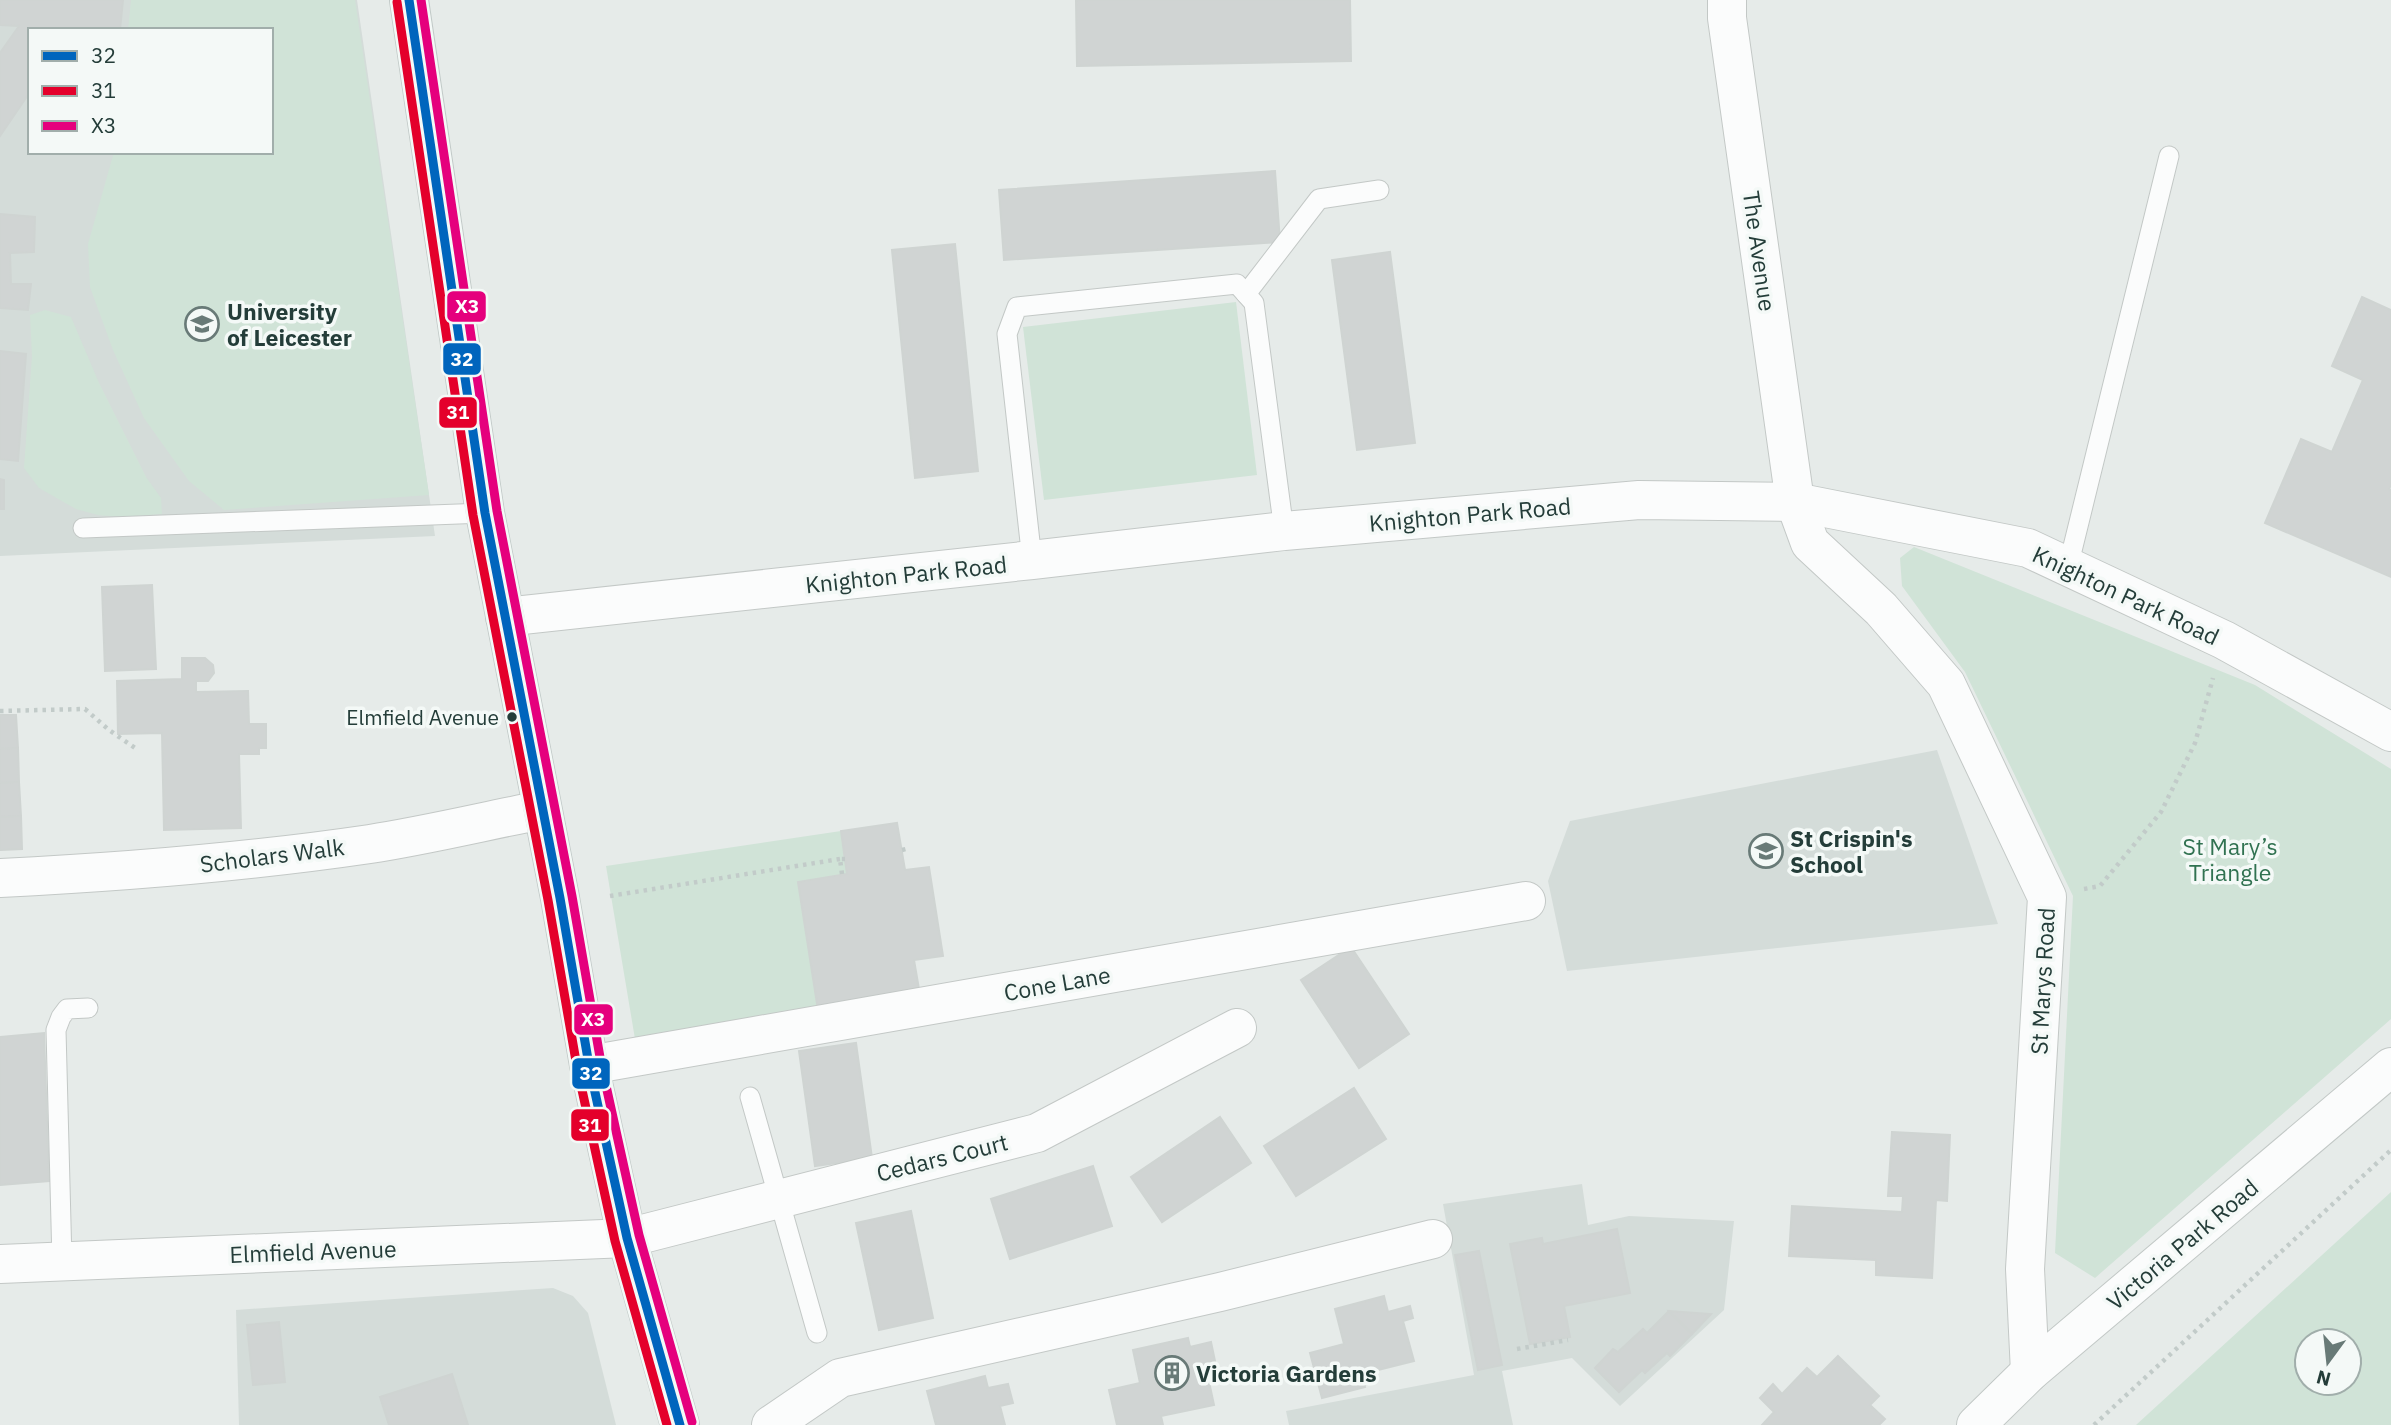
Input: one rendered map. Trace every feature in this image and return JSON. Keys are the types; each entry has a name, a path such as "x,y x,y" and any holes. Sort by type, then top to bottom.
{"main road":[{"path":"409,0 485,513 589,1065 627,1238 680,1425"}],"street":[{"name":"The Avenue","path":"1727,0 1727,18 1795,502"},
{"name":"Knighton Park Road","path":"505,617 1032,561 1284,531 1639,499 1795,502 2028,548 2224,640 2391,732"},
{"name":"St Marys Road","path":"1795,502 1810,543 1881,609 1945,684 2048,897 2025,1269 2030,1372"},
{"name":"Scholars Walk","path":"0,878 115,873 289,854 373,843 542,810"},
{"name":"Cone Lane","path":"589,1065 1526,901"},
{"name":"Cedars Court","path":"627,1238 1037,1133 1237,1028"},
{"name":"Victoria Park Road","path":"1976,1425 2030,1372 2391,1066"},
{"name":"Elmfield Avenue","path":"0,1264 627,1238"},
{"path":"771,1425 840,1378 1220,1292 1433,1239"}],"lane":[{"path":"2068,567 2169,156"},
{"path":"1246,294 1319,199 1379,190"},
{"path":"1032,561 1007,334 1017,307 1237,284 1254,303 1284,531"},
{"path":"83,528 485,513"},
{"path":"62,1262 56,1030 67,1009 88,1008"},
{"path":"750,1097 817,1333"}],"path":[{"path":"2048,897 2100,886 2161,812 2195,743 2224,640"},
{"path":"0,712 85,709 135,748"},
{"path":"610,896 843,859 842,874"},
{"path":"2094,1425 2391,1150"},
{"path":"1517,1349 1568,1340"}],"shaded area":[{"name":"University of Leicester","path":"0,0 357,0 435,536 0,556"},
{"name":"St Crispin's School","path":"1937,750 1998,924 1567,971 1548,881 1570,821"},
{"path":"1582,1184 1588,1225 1629,1216 1734,1221 1724,1310 1620,1406 1572,1358 1502,1371 1513,1425 1289,1425 1286,1411 1474,1375 1443,1204"},
{"path":"553,1288 573,1296 588,1313 616,1425 239,1425 236,1310"}],"green space":[{"name":"University of Leicester","path":"131,0 355,0 429,495 224,510 189,481 144,418 113,350 90,287 88,244 113,154 273,154 273,28 128,28"},
{"path":"1236,302 1257,475 1044,500 1023,327"},
{"path":"45,310 71,317 99,383 146,477 161,498 162,514 121,517 76,509 39,488 24,468 32,356 30,315"},
{"name":"St Mary’s Triangle","path":"1914,547 2255,685 2391,769 2391,1019 2095,1278 2055,1253 2073,896 1965,672 1902,586 1900,558"},
{"path":"841,831 847,874 798,882 818,1010 635,1039 606,866"},
{"path":"2391,1192 2391,1425 2136,1425"}],"building":[{"path":"0,0 123,0 120,28 28,28 28,95 0,136 0,53 19,26 0,25"},
{"path":"1076,0 1350,0 1351,61 1077,66"},
{"path":"1275,171 1280,242 1004,260 999,190"},
{"path":"0,214 35,217 34,252 10,253 11,284 31,284 28,310 0,308"},
{"path":"955,244 978,471 915,478 892,250"},
{"path":"1390,252 1415,443 1357,450 1332,260"},
{"path":"2362,297 2391,310 2391,577 2265,523 2301,439 2332,452 2363,380 2332,366"},
{"path":"0,351 26,354 18,461 0,459"},
{"path":"0,479 4,480 4,509 0,509"},
{"path":"152,585 156,669 105,671 102,587"},
{"path":"182,658 205,658 213,665 214,673 208,681 196,681 196,692 248,691 249,724 266,724 266,748 259,748 259,754 239,754 241,828 164,830 162,733 118,734 117,681 182,679"},
{"path":"0,715 16,715 18,748 0,749"},
{"path":"18,748 19,782 0,783 0,749"},
{"path":"19,782 21,816 0,817 0,783"},
{"path":"21,816 22,849 0,850 0,817"},
{"path":"897,823 905,870 929,867 943,956 914,960 920,995 818,1010 798,882 847,874 841,831"},
{"path":"1351,947 1409,1034 1359,1068 1301,980"},
{"path":"44,1033 49,1181 0,1185 0,1037"},
{"path":"856,1043 872,1158 815,1166 799,1051"},
{"path":"1354,1088 1386,1139 1296,1196 1264,1146"},
{"path":"1220,1117 1251,1163 1162,1222 1131,1177"},
{"path":"1892,1132 1950,1135 1947,1201 1936,1200 1932,1278 1876,1275 1876,1260 1789,1256 1792,1206 1902,1212 1903,1196 1888,1196"},
{"path":"1093,1166 1112,1226 1010,1259 991,1199"},
{"path":"911,1211 933,1318 879,1330 856,1223"},
{"path":"1617,1229 1630,1293 1564,1306 1570,1337 1530,1344 1510,1244 1542,1238 1543,1244"},
{"path":"1479,1251 1502,1365 1478,1370 1455,1255"},
{"name":"Victoria Gardens","path":"1384,1296 1388,1312 1410,1306 1413,1318 1403,1321 1414,1361 1362,1374 1365,1387 1322,1398 1310,1353 1344,1344 1335,1309"},
{"path":"1669,1311 1692,1334 1670,1356 1667,1353 1645,1373 1642,1370 1619,1392 1595,1368 1613,1349 1618,1352 1643,1329 1647,1333"},
{"path":"1669,1311 1711,1314 1692,1334"},
{"path":"279,1322 285,1382 253,1385 247,1325"},
{"name":"Victoria Gardens","path":"1188,1338 1190,1347 1211,1342 1215,1361 1205,1363 1214,1405 1161,1416 1163,1425 1117,1425 1109,1390 1140,1383 1133,1350"},
{"path":"1838,1356 1879,1396 1870,1405 1885,1419 1879,1425 1762,1425 1774,1412 1760,1398 1773,1384 1782,1394 1807,1368 1817,1377"},
{"path":"452,1374 468,1425 389,1425 380,1397"},
{"path":"985,1376 988,1388 1008,1384 1013,1403 1000,1406 1005,1425 936,1425 927,1391"}],"transit line":[{"name":"32","path":"409,0 485,513 560,898 589,1065 627,1238 680,1425"},
{"name":"X3","path":"421,0 497,511 572,896 601,1063 639,1235 692,1422"},
{"name":"31","path":"397,2 473,515 548,900 577,1067 615,1241 667,1425"}],"place":[{"name":"University of Leicester","path":"202,324"},
{"name":"Elmfield Avenue","path":"512,717"},
{"name":"St Crispin's School","path":"1766,851"},
{"name":"Victoria Gardens","path":"1172,1373"}]}
